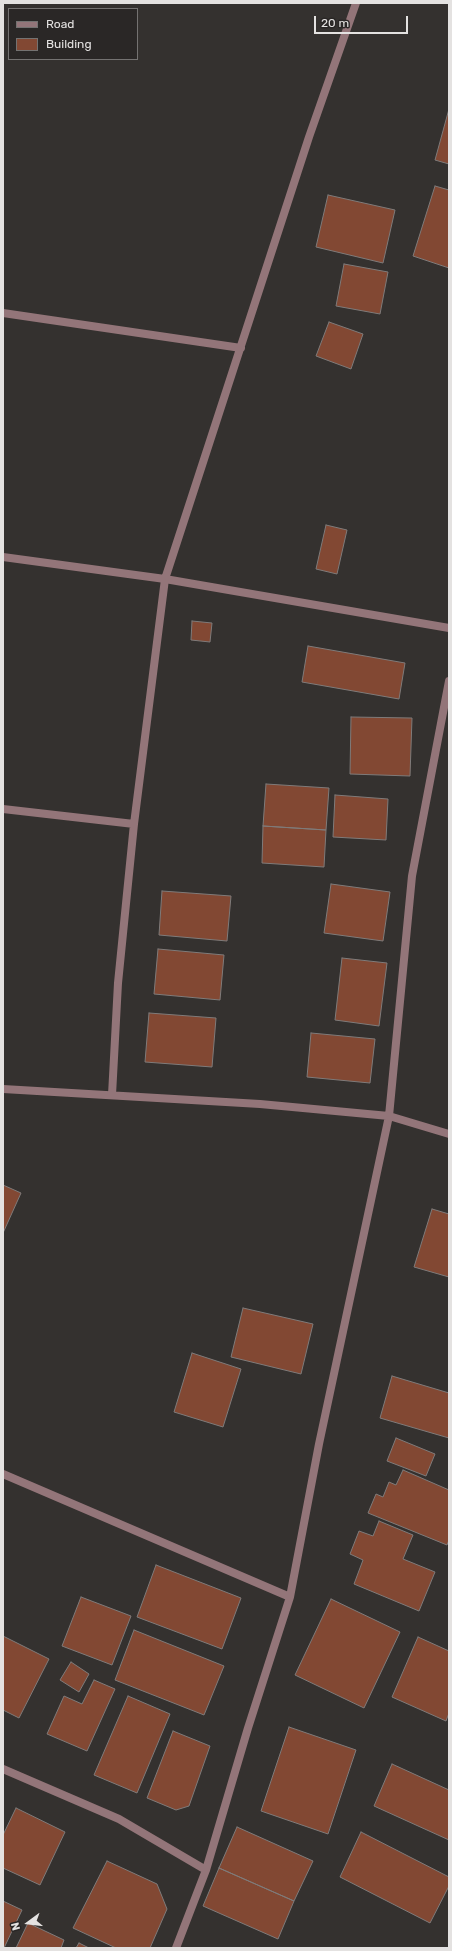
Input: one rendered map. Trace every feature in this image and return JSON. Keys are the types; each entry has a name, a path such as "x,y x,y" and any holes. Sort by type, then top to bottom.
{"street":[{"path":"112,1095 118,983 134,824 165,579 309,137 356,3"},
{"path":"3,314 241,348"},
{"path":"3,557 165,579 449,628"},
{"path":"176,1948 206,1870 248,1728 290,1597 319,1444 389,1116 412,876 449,681"},
{"path":"3,809 134,824"},
{"path":"3,1089 260,1104 389,1116 449,1134"},
{"path":"3,1474 290,1597"},
{"path":"3,1768 119,1820 206,1870"}],"building":[{"path":"449,109 449,164 435,160"},
{"path":"435,186 449,190 449,268 413,256"},
{"path":"328,195 395,210 383,263 316,247"},
{"path":"344,264 388,272 380,314 336,306"},
{"path":"329,322 363,334 351,369 316,356"},
{"path":"326,525 347,530 337,574 316,569"},
{"path":"192,621 212,623 210,642 191,640"},
{"path":"308,646 405,663 399,699 302,682"},
{"path":"351,717 412,718 410,776 350,774"},
{"path":"266,784 329,788 326,830 263,826"},
{"path":"335,795 388,799 386,840 333,837"},
{"path":"263,826 326,830 324,867 262,863"},
{"path":"331,884 390,892 383,941 324,933"},
{"path":"162,891 231,896 227,941 159,935"},
{"path":"158,949 224,955 220,1000 154,994"},
{"path":"342,958 387,963 379,1026 335,1020"},
{"path":"149,1013 216,1018 212,1067 145,1062"},
{"path":"311,1033 375,1039 370,1083 307,1077"},
{"path":"3,1185 21,1193 3,1233"},
{"path":"432,1209 449,1214 449,1277 414,1267"},
{"path":"243,1308 313,1324 301,1374 231,1357"},
{"path":"192,1353 241,1369 223,1427 174,1412"},
{"path":"392,1376 449,1393 449,1438 380,1418"},
{"path":"396,1438 435,1454 426,1476 387,1461"},
{"path":"403,1470 449,1490 449,1540 447,1545 368,1513 376,1494 383,1497 389,1482 396,1485"},
{"path":"379,1521 413,1535 403,1559 435,1572 419,1611 354,1584 363,1560 350,1554 359,1531 373,1536"},
{"path":"156,1565 241,1598 222,1649 137,1617"},
{"path":"81,1597 131,1616 112,1665 62,1646"},
{"path":"331,1599 400,1632 364,1708 295,1675"},
{"path":"134,1630 224,1666 204,1715 115,1680"},
{"path":"3,1636 49,1659 19,1718 3,1710"},
{"path":"418,1637 449,1651 449,1713 446,1721 392,1697"},
{"path":"71,1662 89,1674 79,1692 60,1680"},
{"path":"94,1680 115,1689 87,1751 47,1734 64,1696 82,1704"},
{"path":"128,1696 170,1714 137,1793 94,1775"},
{"path":"289,1727 356,1750 328,1834 261,1811"},
{"path":"173,1731 210,1746 189,1806 176,1810 147,1798"},
{"path":"392,1764 449,1790 449,1840 374,1806"},
{"path":"16,1808 65,1832 40,1885 3,1868 3,1835"},
{"path":"237,1827 313,1861 294,1901 219,1868"},
{"path":"361,1832 449,1877 449,1886 430,1923 340,1877"},
{"path":"107,1861 157,1884 167,1909 150,1948 116,1948 73,1928"},
{"path":"219,1868 294,1901 278,1939 203,1906"},
{"path":"3,1901 22,1910 4,1948 3,1948"},
{"path":"28,1923 64,1940 61,1948 16,1948"},
{"path":"79,1943 89,1948 76,1948"}]}
